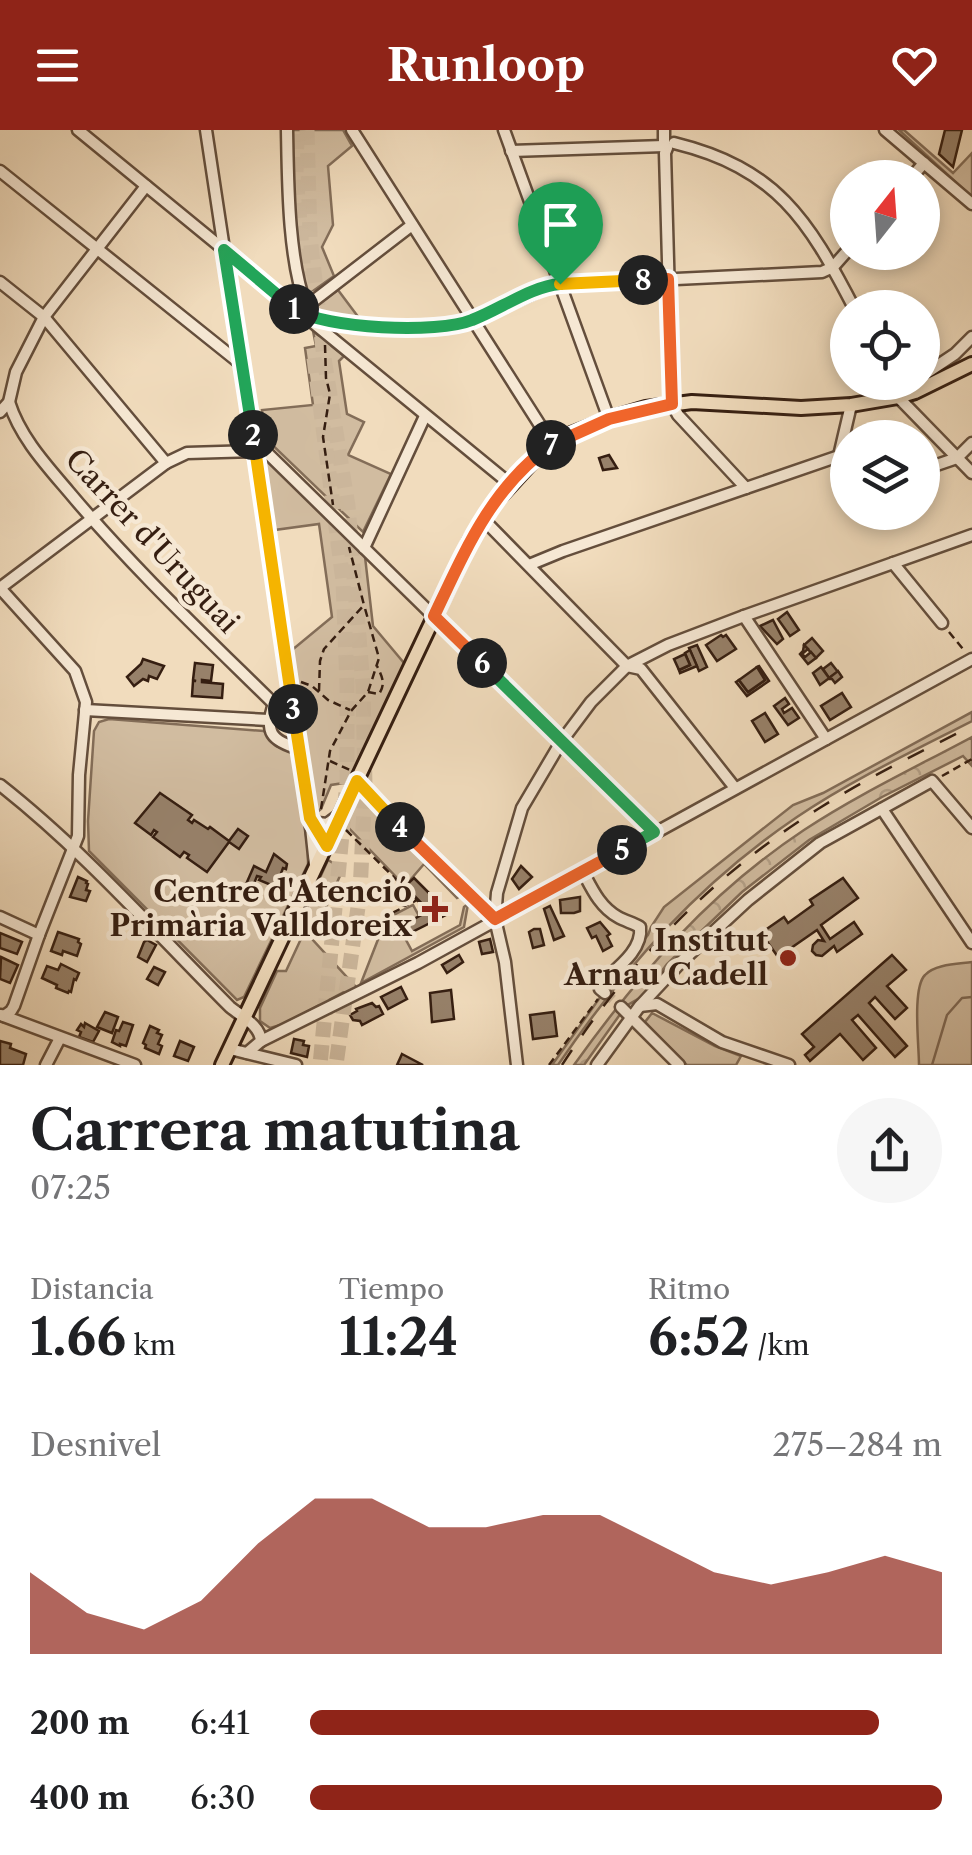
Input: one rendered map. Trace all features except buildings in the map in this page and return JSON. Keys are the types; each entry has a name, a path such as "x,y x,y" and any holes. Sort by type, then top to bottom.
{"main road":[{"path":"954,372 972,354"},
{"path":"940,376 972,364"},
{"path":"222,1065 482,518 530,462 552,444 609,419 672,404 713,402 801,408 862,400"}],"street":[{"path":"78,130 302,309 325,334 510,484"},
{"path":"206,130 316,870"},
{"path":"287,130 293,238 302,309"},
{"path":"352,130 552,444"},
{"path":"504,130 609,419"},
{"path":"885,130 920,160"},
{"path":"511,151 670,140 707,152 772,188 803,219 830,262"},
{"path":"670,140 665,154 672,404 746,488"},
{"path":"0,171 242,364"},
{"path":"940,177 972,204"},
{"path":"0,412 9,402 16,372 44,317 146,186"},
{"path":"302,309 412,226"},
{"path":"302,309 340,322 398,328 454,324 473,320 546,286 822,272 830,268"},
{"path":"0,282 44,317 166,462"},
{"path":"940,368 972,337"},
{"path":"906,400 972,474"},
{"name":"Carrer d'Uruguai","path":"9,402 15,422 91,518 274,704"},
{"path":"847,420 851,404"},
{"path":"364,548 425,416"},
{"path":"940,464 957,458 972,443"},
{"path":"2,1015 11,1012 78,836 86,702 75,672 0,588 166,462 187,453 254,446 654,832"},
{"path":"529,565 830,459"},
{"path":"482,518 627,666 640,669 735,788"},
{"path":"517,1065 505,962 495,919 497,893 522,808 561,742 591,702 627,666 668,645 972,534"},
{"path":"892,563 942,623"},
{"path":"744,616 826,739"},
{"path":"246,1053 972,659 963,650"},
{"path":"291,696 274,704 268,720 272,735 284,745 300,749"},
{"path":"86,710 268,720"},
{"path":"359,778 404,831 495,919"},
{"path":"597,1065 635,1011 681,962 748,900 820,843 932,781 972,828"},
{"path":"0,786 74,848 260,1032 262,1041"},
{"path":"310,818 326,824 336,820 346,806"},
{"path":"882,809 972,943"},
{"path":"310,818 327,846"},
{"path":"583,872 595,896 608,910 640,927 642,934 637,947 601,983 601,991"},
{"path":"0,917 39,935"},
{"path":"621,1007 635,1011 657,1004 722,1042 789,1065"},
{"path":"635,1011 678,1065"},
{"path":"2,1015 135,1065"},
{"path":"46,1065 60,1038"},
{"path":"230,1048 296,1065"}],"path":[{"path":"325,334 330,394 323,436 335,521"},
{"path":"321,809 336,737 351,710 368,692 379,658 348,548 354,539"},
{"path":"319,691 324,649 364,605"},
{"path":"942,623 963,650"},
{"path":"368,692 379,694 382,690 383,678 377,665"},
{"path":"290,683 312,686 328,700 351,710"},
{"path":"932,781 972,759"},
{"path":"328,761 359,778"},
{"path":"338,822 424,907"},
{"path":"389,900 405,906"},
{"path":"381,918 416,900"},
{"path":"549,1065 601,991"}],"green space":[{"path":"290,130 343,130 352,146 328,166 333,225 322,247 334,276 306,296 294,218"},
{"path":"899,130 904,130 938,160 932,160"},
{"path":"972,153 972,197 940,168 940,162 953,173"},
{"path":"338,290 359,318 315,307"},
{"path":"313,331 344,356 339,361 347,414 364,422 348,455 391,474 363,532 265,438 262,410 313,405 305,348 316,346"},
{"path":"255,446 364,548 373,626 409,669 357,781 331,785 321,809 310,818 286,655 332,617 319,524 267,531"},
{"path":"972,712 972,721 818,803 727,870 637,961 558,1065 552,1065 648,935 664,907 793,805 823,793"},
{"path":"109,719 264,731 276,746 294,753 308,864 244,997 237,1000 89,851 94,731 99,722"},
{"path":"972,737 972,766 963,756 882,797 809,840 742,892 667,964 643,996 626,1006 584,1065 574,1065 651,967 737,880 824,817"},
{"path":"357,794 461,896 457,898 424,864 405,886 343,822"},
{"path":"328,860 343,869 312,939 355,986 270,1028 260,1021 260,1008 277,971 286,971 307,926 308,904"},
{"path":"468,904 464,927 361,983 386,919 413,905 419,916 399,927 412,951 460,925"},
{"path":"972,962 972,1065 919,1065 917,1004 921,982 935,969"},
{"path":"652,1013 741,1056 736,1065 687,1065 645,1022"}],"waterway":[{"path":"932,1065 947,1015 962,998 972,997"}],"tunnel":[{"path":"307,130 310,237 324,358 348,506 363,685 365,787 360,893 336,1065"},
{"path":"297,134 304,276"},
{"path":"314,358 343,581 347,684 347,782 320,1065"},
{"path":"605,993 621,1007"}],"railway":[{"path":"562,1065 645,956 743,862 837,798 972,726"}],"place":[{"name":"Centre d'Atenció Primària Valldoreix","path":"435,909"},
{"name":"Institut Arnau Cadell","path":"788,958"}],"route":[{"path":"224,250 298,312 372,326 466,323 546,286 560,284 668,279 672,404 609,419 566,436 530,462 482,518 434,616 654,832 495,919 357,781 327,846 310,818 224,250"}]}
